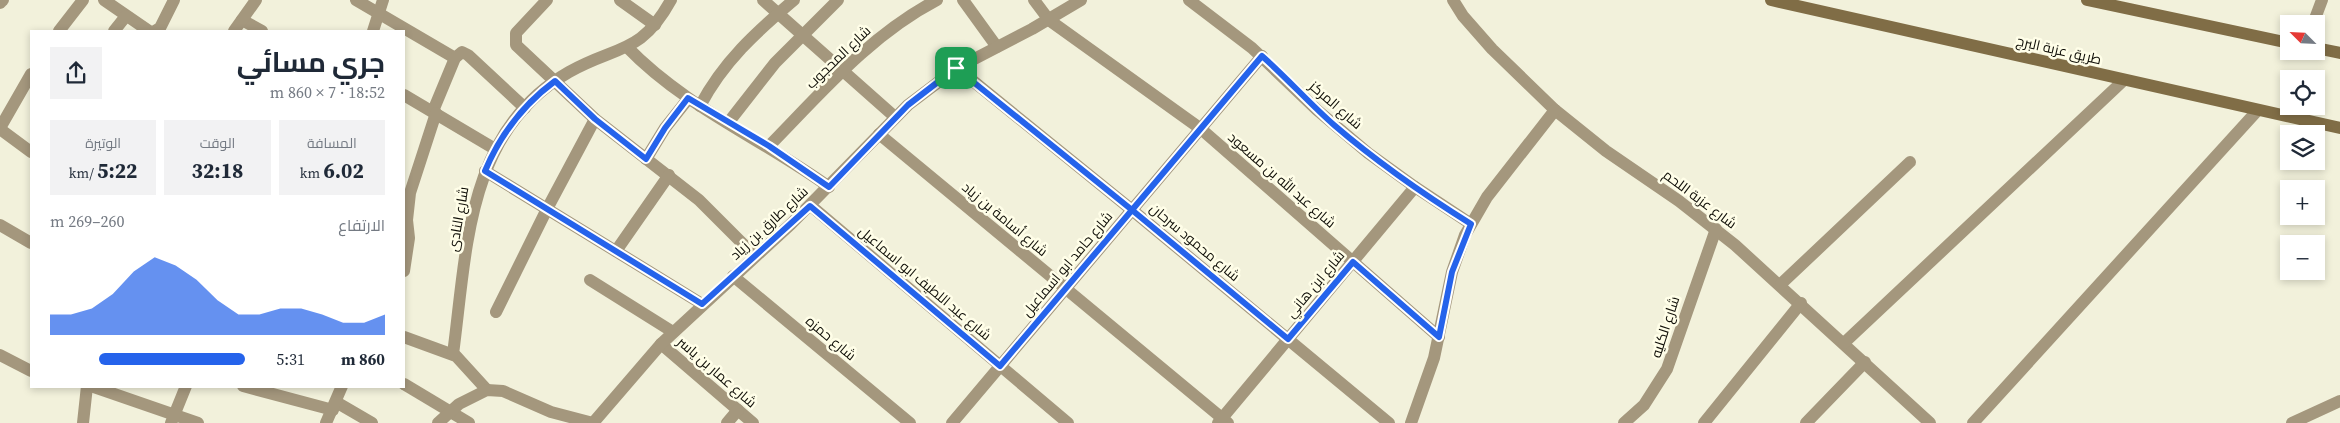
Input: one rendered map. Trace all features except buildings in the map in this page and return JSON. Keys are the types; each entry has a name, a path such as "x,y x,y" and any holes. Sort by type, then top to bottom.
{"street":[{"path":"60,30 82,0"},
{"path":"104,0 147,30"},
{"path":"157,30 160,28 174,0"},
{"path":"356,0 455,58"},
{"path":"372,30 383,0"},
{"path":"547,0 516,33 515,41 595,119 669,175 714,213 755,256"},
{"path":"620,0 655,25"},
{"name":"شارع النادى","path":"452,354 473,210 485,171 495,149 524,108 555,81 584,64 628,47 655,25 671,0"},
{"path":"763,0 895,117"},
{"path":"700,106 730,60 748,40 794,0"},
{"path":"728,123 763,77 801,35 838,0"},
{"name":"شارع المحجوب","path":"769,146 842,71 885,32 937,0"},
{"path":"963,0 997,47"},
{"name":"شارع عبد الله بن مسعود","path":"1034,0 1049,20 1201,129 1439,337"},
{"name":"شارع طارق بن زياد","path":"593,423 661,344 810,206 895,117 923,92 956,68 1049,20 1081,0"},
{"name":"شارع المركز","path":"1189,0 1262,56 1334,126 1415,187 1471,224"},
{"name":"شارع عزبة اللحم","path":"1453,0 1466,20 1492,49 1555,110 1612,155 1716,229 1781,284 1930,423"},
{"name":"طريق عزبة البرج","path":"1772,0 2257,111 2340,128"},
{"path":"2087,0 2280,41"},
{"path":"2316,15 2322,0"},
{"path":"235,30 250,3"},
{"path":"115,30 126,16"},
{"path":"242,20 260,30"},
{"path":"628,47 656,74 688,98 769,146 829,187"},
{"path":"2325,50 2340,54"},
{"path":"405,264 409,238 407,220 410,192 434,112 455,58 459,53 468,55 524,108"},
{"name":"شارع حامد ابو اسماعيل","path":"952,423 1262,56"},
{"name":"شارع محمود سرحان","path":"956,68 1132,210 1389,423"},
{"path":"30,76 0,129 30,151"},
{"path":"1844,343 2124,80"},
{"path":"405,96 495,149"},
{"path":"646,159 665,128 688,98"},
{"path":"1411,423 1430,371 1452,272 1471,224 1488,197 1555,110"},
{"path":"1974,423 2257,111"},
{"path":"496,312 547,209 595,119"},
{"name":"شارع أسامة بن زياد","path":"879,134 1223,421"},
{"path":"1781,284 1910,162"},
{"path":"485,171 702,304"},
{"path":"616,251 669,175"},
{"name":"شارع ابن هاني","path":"1223,421 1288,339 1415,187"},
{"name":"شارع عبد اللطيف ابو اسماعيل","path":"810,206 1068,423"},
{"path":"0,225 30,242"},
{"name":"شارع الكليه","path":"1624,423 1644,405 1666,369 1716,229"},
{"name":"شارع حمزه","path":"734,276 910,423"},
{"path":"590,280 673,332"},
{"path":"1704,423 1802,304"},
{"path":"405,336 452,354 463,362 474,378 486,390"},
{"name":"شارع عمار بن ياسر","path":"661,344 753,423"},
{"path":"0,355 30,370"},
{"path":"1806,423 1865,362"},
{"path":"405,385 469,423"},
{"path":"83,423 89,388"},
{"path":"94,388 172,419 198,423"},
{"path":"172,419 185,388"},
{"path":"251,388 334,406 372,423"},
{"path":"326,423 341,388"},
{"path":"438,423 468,398 486,390 503,392 551,412 593,423"},
{"path":"2292,423 2340,401"},
{"path":"727,423 738,410"}],"route":[{"path":"956,68 923,92 895,117 829,187 769,146 688,98 665,128 646,159 612,134 555,81 524,108 508,128 495,149 485,171 702,304 810,206 1000,366 1132,210 1288,339 1353,262 1439,337 1452,272 1460,247 1471,224 1399,176 1334,126 1262,56 1132,210 956,68"}]}
